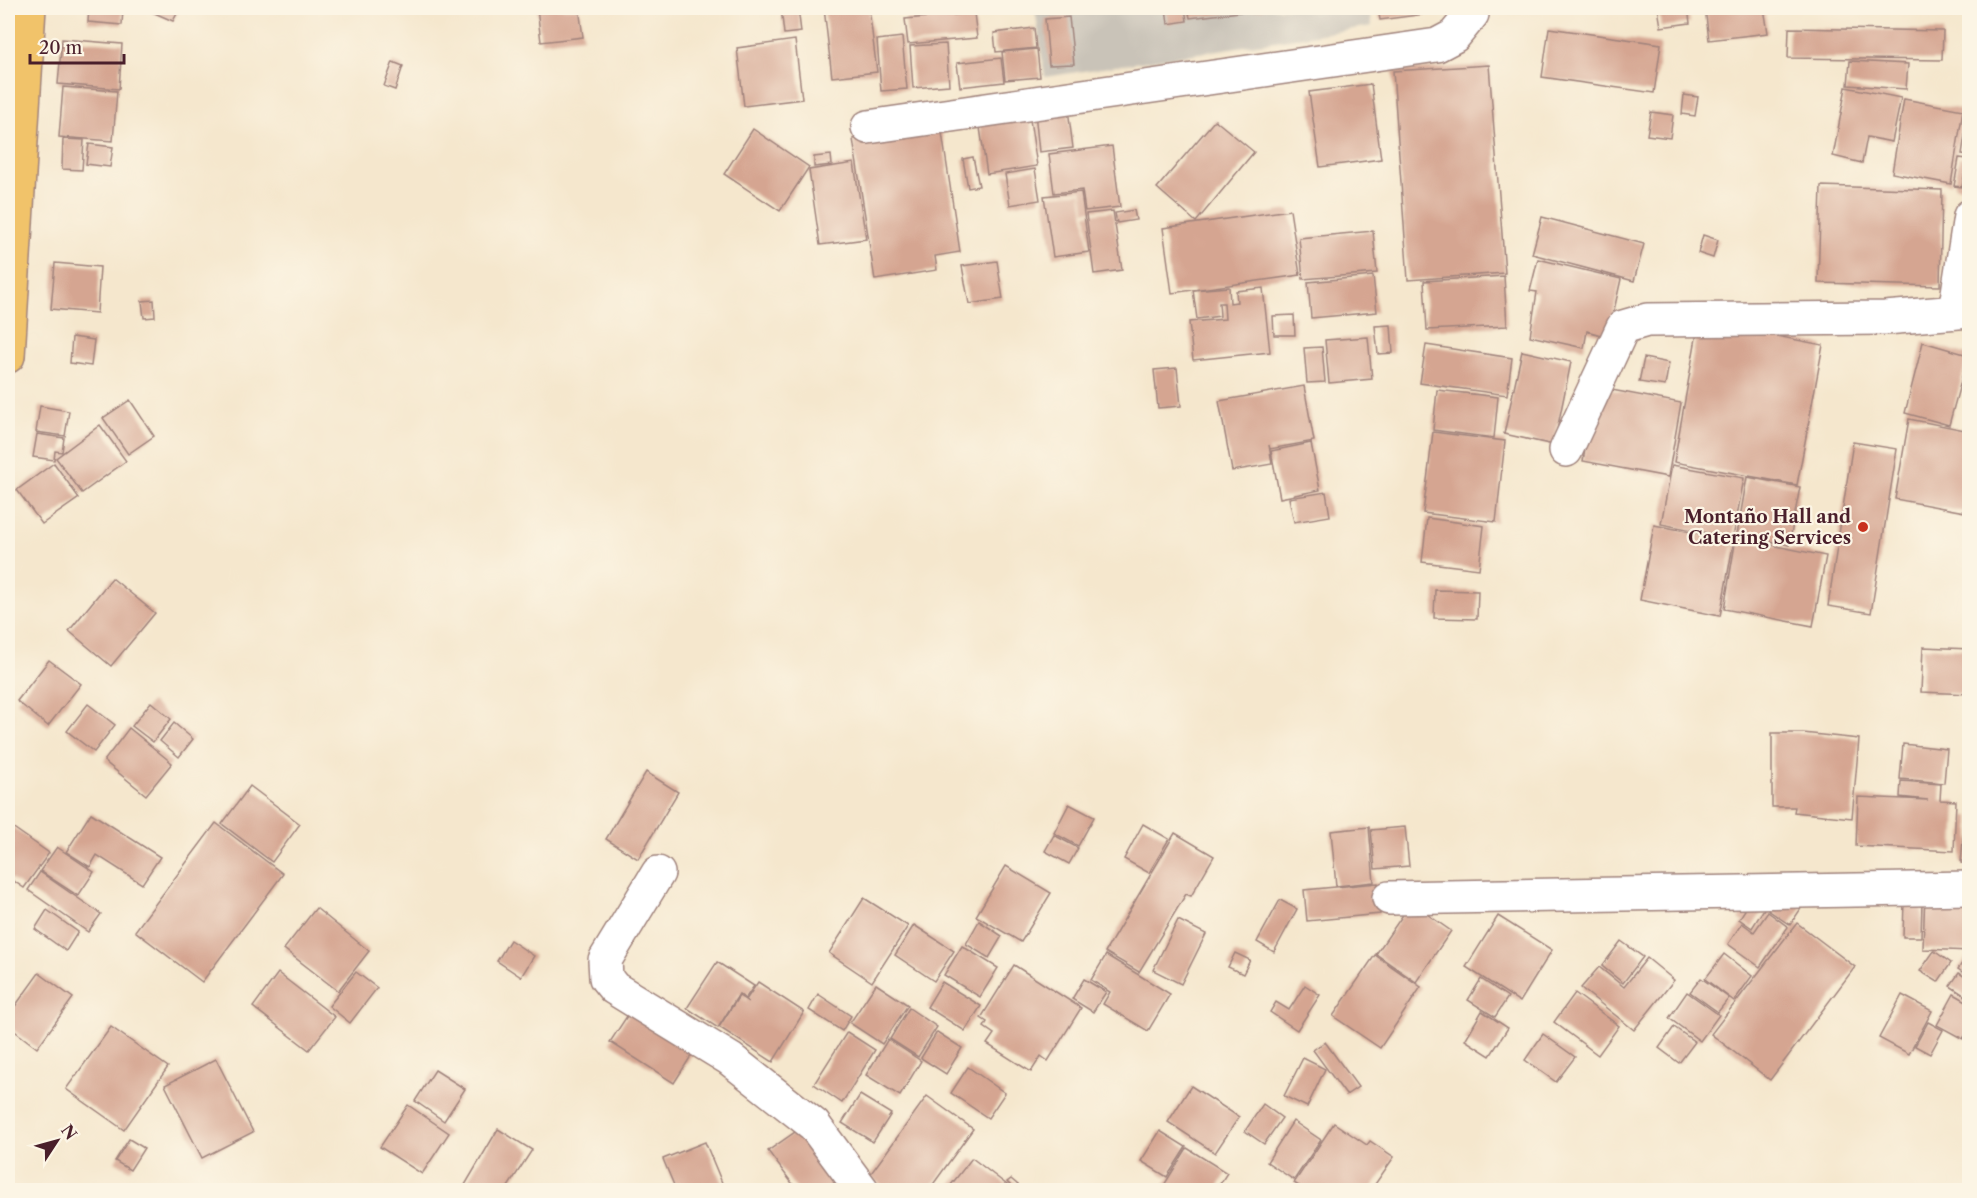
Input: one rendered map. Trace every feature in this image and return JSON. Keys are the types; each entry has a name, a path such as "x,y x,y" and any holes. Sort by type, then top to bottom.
{"main road":[{"path":"8,356 29,8"}],"street":[{"path":"868,127 1437,45 1454,36 1472,14 1472,8"},
{"path":"1566,450 1623,327 1647,320 1885,318 1962,311 1970,216"},
{"path":"658,873 605,960 606,978 614,988 730,1059 814,1125 861,1191"},
{"path":"1389,898 1970,888"}],"shaded area":[{"path":"1035,8 1370,8 1372,26 1045,77"}],"building":[{"path":"89,8 123,8 122,25 88,22"},
{"path":"143,8 180,8 173,21"},
{"path":"537,8 579,8 583,37 541,42"},
{"path":"781,8 798,8 801,32 784,34"},
{"path":"824,8 869,8 877,72 832,77"},
{"path":"950,8 977,8 977,10 950,13"},
{"path":"1166,8 1185,8 1187,21 1168,24"},
{"path":"1188,8 1264,8 1264,9 1190,18"},
{"path":"1378,8 1455,8 1455,10 1380,20"},
{"path":"1658,8 1688,8 1690,23 1661,27"},
{"path":"1705,8 1764,8 1768,33 1709,40"},
{"path":"974,13 977,38 908,44 905,19"},
{"path":"1069,17 1074,64 1049,65 1045,19"},
{"path":"1034,28 1036,48 996,52 994,33"},
{"path":"1549,28 1661,44 1654,93 1542,77"},
{"path":"1789,28 1943,31 1942,60 1788,58"},
{"path":"902,37 907,89 881,91 877,40"},
{"path":"62,39 122,44 119,89 58,84"},
{"path":"795,40 802,99 744,106 737,48"},
{"path":"946,44 949,85 913,88 910,46"},
{"path":"1037,49 1040,77 1005,80 1002,52"},
{"path":"1001,58 1004,82 960,87 957,63"},
{"path":"1850,61 1908,64 1906,89 1848,85"},
{"path":"393,62 403,66 395,90 384,86"},
{"path":"1489,65 1505,273 1408,280 1393,71"},
{"path":"1371,84 1381,159 1320,167 1309,92"},
{"path":"63,87 117,91 113,141 59,137"},
{"path":"1846,87 1901,98 1892,142 1867,137 1862,163 1833,156"},
{"path":"1684,95 1698,97 1695,116 1682,114"},
{"path":"1904,99 1963,110 1951,184 1892,173"},
{"path":"1068,109 1073,148 1039,152 1035,112"},
{"path":"1651,112 1673,115 1670,138 1647,135"},
{"path":"1029,113 1037,166 987,174 979,121"},
{"path":"1968,117 1970,117 1970,155 1962,154"},
{"path":"1215,120 1254,152 1196,222 1157,188"},
{"path":"941,126 960,252 935,256 937,270 875,280 853,139"},
{"path":"753,129 809,167 780,211 724,174"},
{"path":"63,139 84,140 82,170 62,169"},
{"path":"89,144 113,147 110,167 86,164"},
{"path":"1112,146 1120,207 1085,211 1082,190 1054,193 1049,154"},
{"path":"831,155 832,165 814,167 814,157"},
{"path":"973,157 979,186 968,188 963,159"},
{"path":"1959,158 1968,159 1962,187 1954,186"},
{"path":"854,163 866,239 820,245 809,170"},
{"path":"1035,169 1040,200 1010,205 1005,174"},
{"path":"1821,186 1942,190 1940,286 1818,283"},
{"path":"1081,192 1089,252 1053,257 1044,196"},
{"path":"1134,210 1136,220 1117,223 1115,213"},
{"path":"1290,210 1300,275 1172,293 1163,228"},
{"path":"1113,211 1122,270 1094,274 1086,214"},
{"path":"1542,217 1644,244 1634,281 1532,254"},
{"path":"1373,231 1377,273 1303,279 1299,238"},
{"path":"1703,235 1718,240 1713,258 1698,253"},
{"path":"1538,259 1621,279 1608,337 1587,331 1584,348 1530,336 1537,292 1530,291"},
{"path":"997,261 1003,299 969,304 962,266"},
{"path":"55,263 100,267 97,313 51,309"},
{"path":"1373,276 1377,312 1311,318 1308,282"},
{"path":"1504,276 1507,326 1427,330 1424,281"},
{"path":"1229,287 1230,303 1237,302 1236,291 1263,288 1270,352 1193,360 1189,322 1225,319 1224,303 1219,303 1220,316 1197,319 1193,290"},
{"path":"154,300 155,317 144,318 142,301"},
{"path":"1294,315 1295,335 1274,335 1273,316"},
{"path":"1699,321 1823,345 1797,485 1674,462"},
{"path":"1391,325 1393,353 1378,354 1375,326"},
{"path":"72,337 94,340 91,366 70,363"},
{"path":"1368,337 1372,379 1329,383 1325,340"},
{"path":"1923,342 1968,355 1949,425 1905,413"},
{"path":"1426,345 1512,358 1507,395 1420,383"},
{"path":"1322,347 1325,382 1307,383 1304,348"},
{"path":"1522,351 1571,362 1554,445 1504,434"},
{"path":"1644,358 1669,363 1665,386 1639,382"},
{"path":"1177,368 1181,406 1158,408 1154,370"},
{"path":"1304,386 1314,441 1270,449 1269,445 1272,464 1232,471 1219,401"},
{"path":"1596,387 1681,403 1668,477 1583,461"},
{"path":"1437,390 1498,397 1494,438 1433,430"},
{"path":"130,400 154,436 128,454 103,418"},
{"path":"40,406 69,411 65,436 36,432"},
{"path":"1909,419 1970,431 1970,513 1895,499"},
{"path":"100,425 126,461 82,493 56,458"},
{"path":"1433,432 1505,441 1496,522 1423,513"},
{"path":"37,434 64,438 62,452 55,451 54,460 33,457"},
{"name":"Montaño Hall and Catering Services","path":"1853,442 1897,449 1871,613 1828,606"},
{"path":"1311,443 1320,490 1280,498 1271,451"},
{"path":"54,463 79,498 42,524 17,490"},
{"path":"1672,465 1744,478 1733,538 1661,524"},
{"path":"1747,477 1800,487 1789,545 1737,535"},
{"path":"1326,492 1330,516 1294,522 1289,498"},
{"path":"1427,518 1484,526 1479,569 1422,562"},
{"path":"1654,525 1734,540 1720,616 1640,600"},
{"path":"1736,538 1826,556 1813,626 1724,609"},
{"path":"112,578 155,613 111,666 69,631"},
{"path":"1435,590 1478,591 1477,619 1434,618"},
{"path":"1923,647 1970,649 1970,694 1921,692"},
{"path":"49,660 81,684 48,726 17,701"},
{"path":"151,702 171,719 153,742 132,726"},
{"path":"88,704 115,725 94,752 67,731"},
{"path":"174,723 193,739 179,757 160,741"},
{"path":"129,728 172,763 146,795 104,761"},
{"path":"1772,733 1803,733 1859,739 1852,818 1794,812 1795,807 1772,807"},
{"path":"1903,744 1947,749 1944,783 1900,779"},
{"path":"646,772 678,792 638,859 606,839"},
{"path":"1901,781 1941,784 1940,800 1956,801 1954,851 1856,846 1858,797 1928,800 1900,797"},
{"path":"250,786 300,824 272,862 222,824"},
{"path":"1069,804 1094,817 1078,846 1054,833"},
{"path":"91,813 160,857 142,884 97,855 90,867 66,852"},
{"path":"1965,816 1970,816 1970,864 1961,863"},
{"path":"216,823 283,874 202,982 135,931"},
{"path":"8,824 49,853 24,888 8,877"},
{"path":"1143,824 1169,839 1149,873 1124,859"},
{"path":"1369,827 1374,882 1336,886 1331,831"},
{"path":"1405,827 1409,866 1375,869 1371,830"},
{"path":"1175,833 1214,856 1191,896 1186,894 1139,972 1105,952"},
{"path":"1054,835 1078,848 1069,864 1045,851"},
{"path":"57,847 94,872 78,896 40,871"},
{"path":"1006,866 1051,893 1021,942 976,916"},
{"path":"40,872 101,914 88,932 28,890"},
{"path":"1378,883 1380,914 1307,921 1304,890"},
{"path":"1925,891 1970,893 1970,951 1923,949"},
{"path":"1780,892 1802,907 1790,925 1768,910"},
{"path":"1756,893 1769,901 1752,928 1739,919"},
{"path":"864,898 908,926 872,982 829,953"},
{"path":"1280,900 1297,909 1274,952 1257,942"},
{"path":"1904,901 1922,902 1921,937 1903,937"},
{"path":"1411,903 1451,931 1416,982 1376,954"},
{"path":"316,908 369,951 338,991 284,949"},
{"path":"47,910 78,932 66,951 35,929"},
{"path":"1768,912 1788,927 1760,967 1728,944 1742,923 1754,932"},
{"path":"1498,916 1552,950 1520,1002 1466,967"},
{"path":"1178,920 1206,934 1181,984 1153,970"},
{"path":"979,921 1002,936 989,958 966,944"},
{"path":"1797,923 1855,967 1770,1080 1711,1034"},
{"path":"914,925 954,951 934,981 895,955"},
{"path":"510,940 534,956 521,977 497,961"},
{"path":"1621,941 1643,957 1623,983 1602,966"},
{"path":"962,946 998,968 980,997 944,975"},
{"path":"1934,951 1951,963 1938,982 1920,971"},
{"path":"1970,952 1970,977 1958,969"},
{"path":"1235,953 1250,960 1243,974 1228,967"},
{"path":"1724,954 1752,976 1734,1001 1705,979"},
{"path":"1106,955 1170,994 1148,1031 1103,1004 1110,992 1091,980"},
{"path":"1375,955 1421,987 1380,1048 1333,1016"},
{"path":"1647,958 1674,980 1634,1030 1581,988 1599,967 1624,987"},
{"path":"717,962 754,986 745,999 739,994 718,1028 687,1008"},
{"path":"1014,965 1081,1008 1048,1061 1041,1056 1031,1072 987,1044 994,1034 984,1027 987,1022 981,1018"},
{"path":"356,972 377,988 350,1023 329,1006"},
{"path":"39,973 73,998 37,1048 8,1026 8,1016"},
{"path":"278,973 335,1017 309,1050 253,1007"},
{"path":"1959,973 1970,980 1970,999 1950,986"},
{"path":"1701,978 1729,998 1718,1012 1690,992"},
{"path":"1084,979 1106,992 1093,1012 1072,999"},
{"path":"1481,979 1508,997 1495,1017 1468,1000"},
{"path":"758,982 804,1012 773,1062 719,1027 739,996 748,1002 746,1000"},
{"path":"942,982 981,1006 965,1031 927,1007"},
{"path":"876,984 908,1005 882,1044 850,1023"},
{"path":"1305,985 1320,995 1297,1030 1270,1012 1276,1002 1289,1010"},
{"path":"1687,992 1719,1015 1700,1041 1669,1018"},
{"path":"1575,993 1619,1026 1598,1055 1554,1022"},
{"path":"818,994 851,1016 842,1031 809,1010"},
{"path":"1954,994 1970,1003 1970,1027 1963,1039 1937,1025"},
{"path":"1902,995 1932,1011 1909,1054 1879,1038"},
{"path":"635,1004 698,1045 674,1083 610,1042"},
{"path":"909,1008 937,1027 918,1057 890,1039"},
{"path":"1482,1011 1508,1028 1490,1056 1465,1040"},
{"path":"1928,1022 1943,1030 1930,1054 1915,1046"},
{"path":"111,1027 168,1067 124,1130 66,1089"},
{"path":"1674,1027 1695,1042 1679,1063 1659,1048"},
{"path":"847,1032 875,1050 842,1103 814,1084"},
{"path":"937,1032 962,1048 946,1074 921,1058"},
{"path":"1543,1034 1575,1057 1556,1082 1525,1060"},
{"path":"888,1039 921,1061 900,1096 866,1075"},
{"path":"1325,1042 1358,1087 1346,1095 1313,1050"},
{"path":"1303,1058 1325,1069 1307,1107 1284,1096"},
{"path":"216,1059 253,1132 202,1158 165,1085"},
{"path":"968,1067 1005,1093 988,1118 951,1093"},
{"path":"435,1070 465,1089 444,1121 415,1101"},
{"path":"1191,1086 1239,1117 1215,1153 1168,1122"},
{"path":"860,1095 891,1114 873,1142 842,1123"},
{"path":"927,1096 973,1129 929,1190 888,1190 869,1176"},
{"path":"1263,1104 1282,1118 1264,1144 1245,1131"},
{"path":"408,1105 449,1133 422,1174 380,1147"},
{"path":"1293,1121 1321,1140 1294,1180 1267,1162"},
{"path":"808,1123 846,1174 824,1190 797,1190 768,1151"},
{"path":"1334,1123 1367,1145 1370,1141 1394,1157 1371,1190 1305,1190 1294,1183"},
{"path":"498,1129 532,1150 506,1190 462,1190"},
{"path":"1160,1131 1186,1147 1167,1177 1141,1161"},
{"path":"129,1139 144,1148 130,1170 115,1161"},
{"path":"705,1142 725,1190 676,1190 663,1159"},
{"path":"1187,1148 1227,1173 1216,1190 1161,1190"},
{"path":"972,1158 1011,1188 1009,1190 947,1190"},
{"path":"1011,1179 1024,1190 1011,1190 1013,1188 1007,1182"}],"place":[{"name":"Montaño Hall and Catering Services","path":"1863,527"}]}
